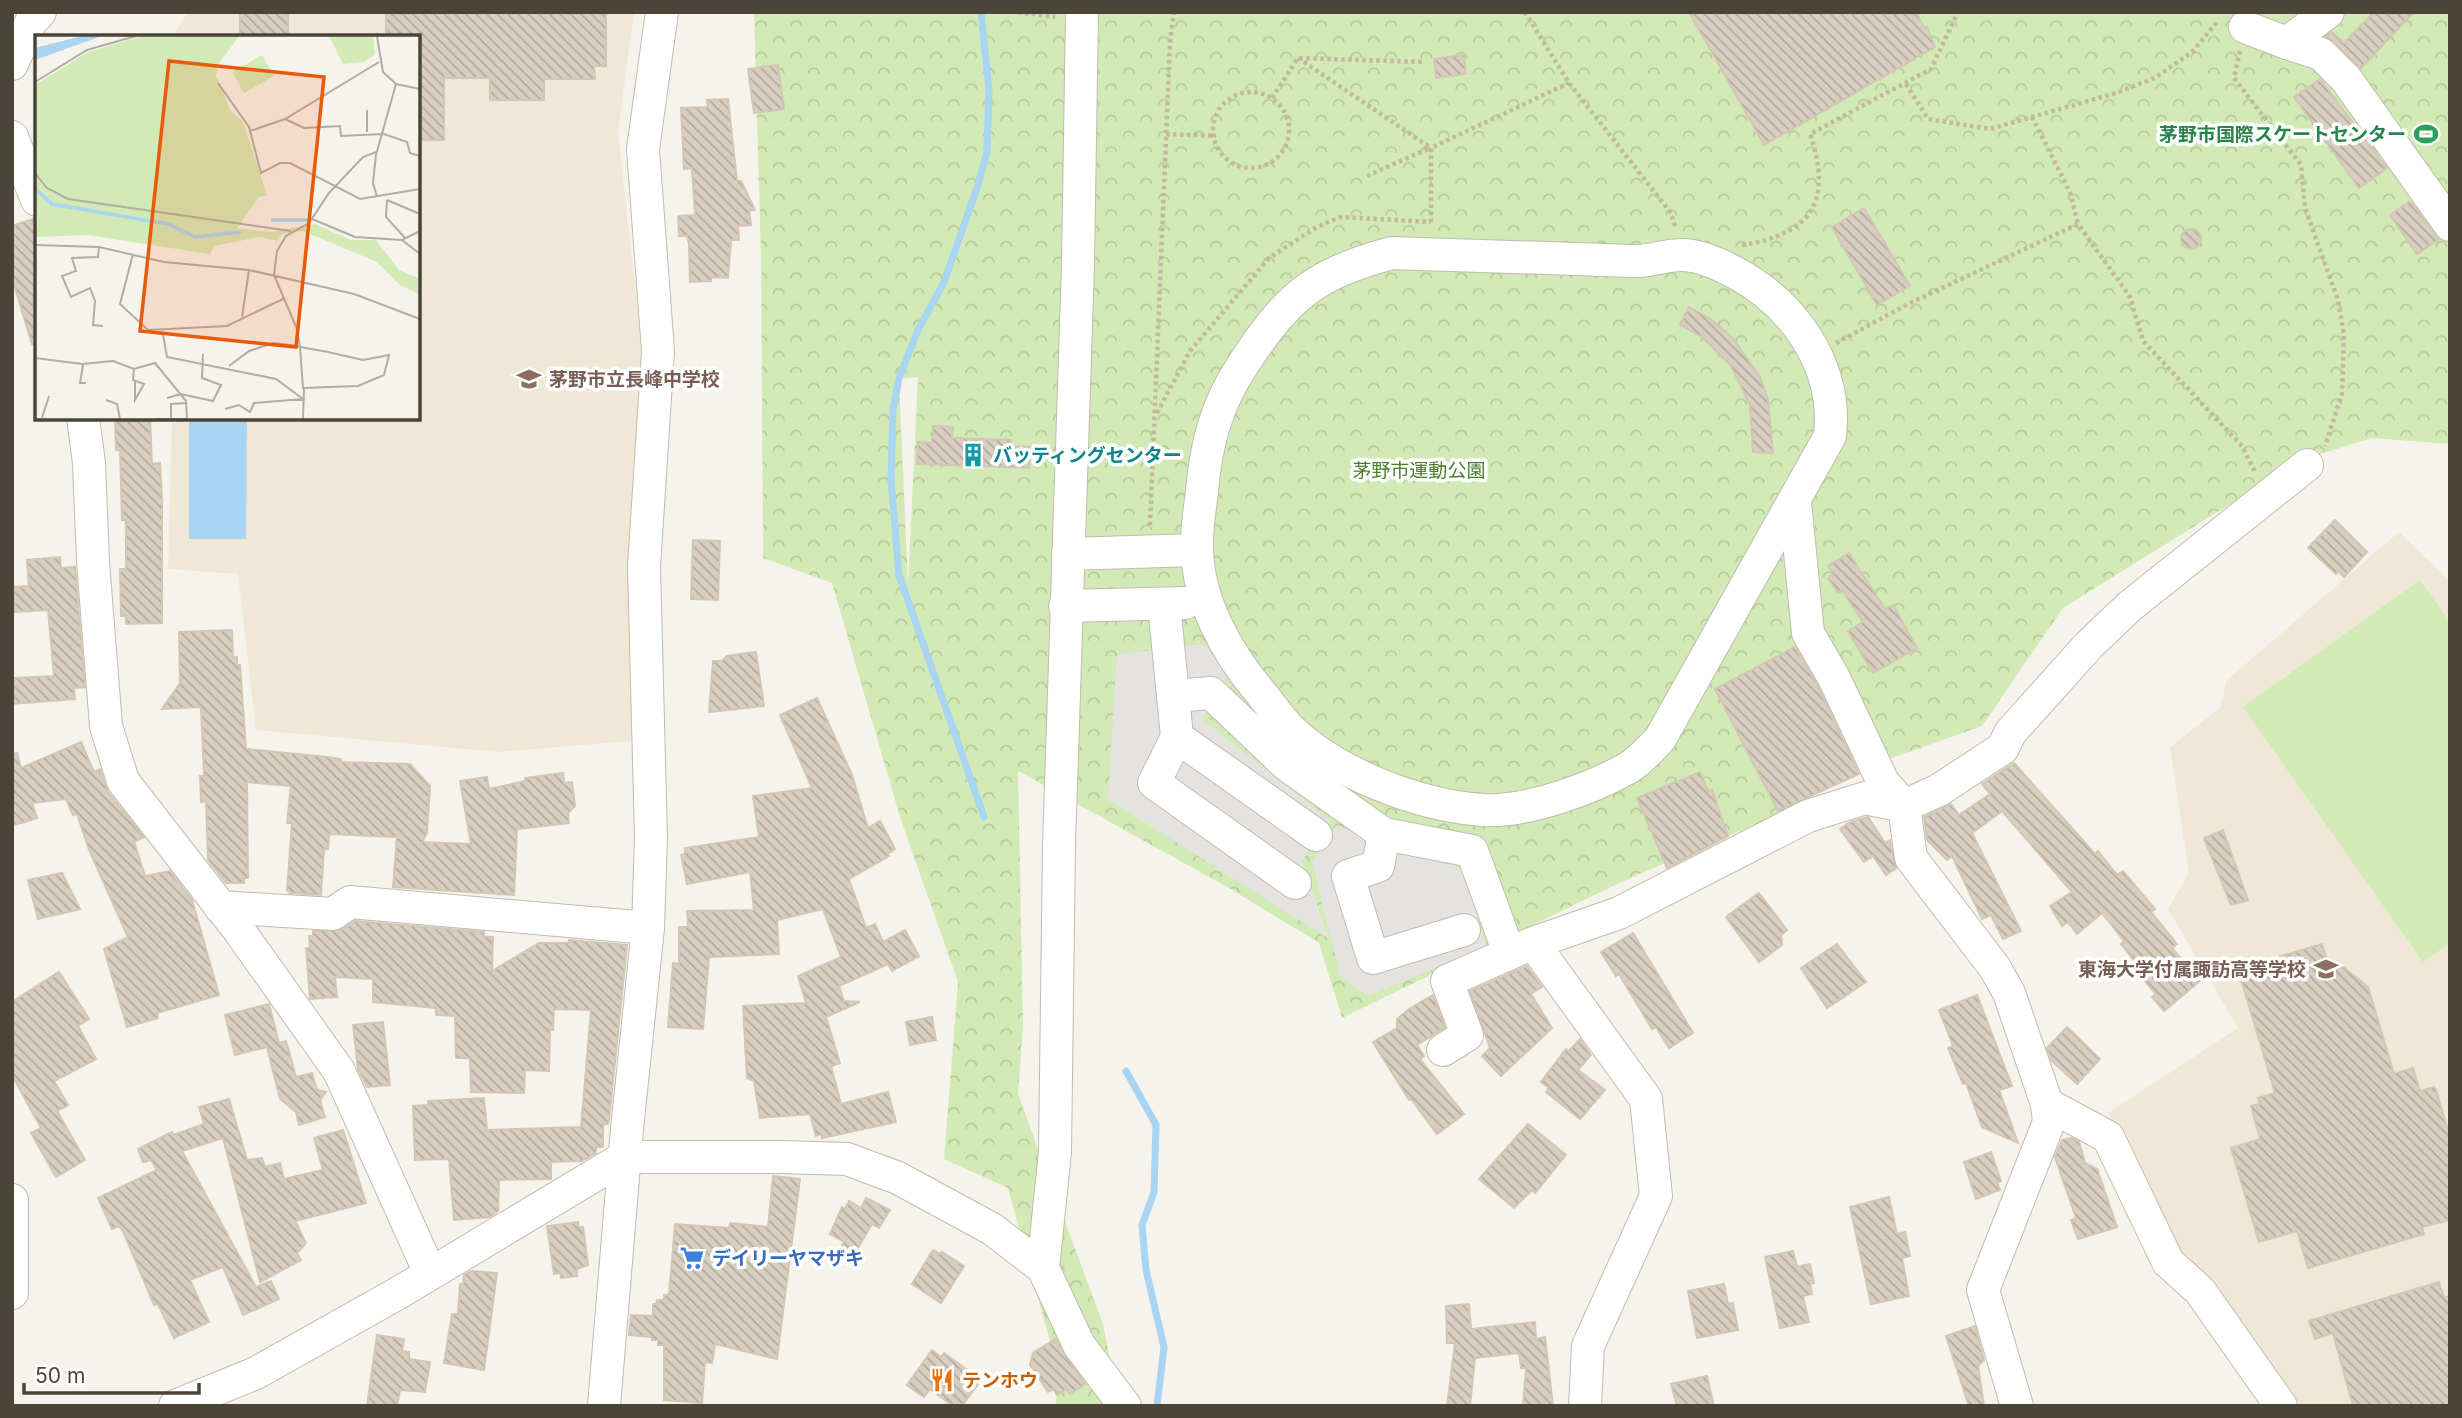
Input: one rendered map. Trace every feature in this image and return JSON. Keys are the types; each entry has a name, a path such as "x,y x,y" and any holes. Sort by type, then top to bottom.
{"street":[{"path":"12,64 31,22 40,12"},
{"path":"604,1406 648,928 651,838 644,567 657,351 643,149 662,12"},
{"path":"2287,43 2328,12"},
{"path":"1043,1268 1055,1152 1065,607 1078,264 1070,15"},
{"path":"2236,19 2287,43 2321,54 2346,79 2450,225"},
{"path":"12,137 35,194"},
{"path":"12,201 35,199"},
{"path":"1392,253 1432,254 1641,261 1684,254 1713,262 1752,282 1792,316 1817,354 1833,413 1830,436 1795,502 1660,739 1631,766 1587,788 1530,804 1483,810 1411,796 1348,771 1291,729 1258,690 1226,645 1207,602 1196,550 1206,449 1225,392 1261,336 1291,301 1318,279 1352,264 1392,253"},
{"path":"83,420 89,463 93,562 106,726 123,782 220,908 339,1071 430,1273"},
{"path":"1443,1050 1467,1035 1447,981 1521,948 1619,913 1808,816 1865,798 1904,806 1939,790 2003,748 2010,733 2089,645 2130,606 2308,465"},
{"path":"1795,502 1808,633 1834,678 1883,782 1904,806 1911,858 1995,968 2009,993 2047,1104 2049,1122 1983,1290 2017,1406"},
{"path":"1068,554 1196,550"},
{"path":"1065,607 1207,602"},
{"path":"1164,604 1177,737 1154,783 1295,883"},
{"path":"1173,696 1211,693 1288,766 1384,834 1472,850 1521,948 1646,1098 1656,1196 1588,1346 1585,1406"},
{"path":"1177,737 1316,835"},
{"path":"1384,834 1378,866 1348,876 1373,958 1464,930"},
{"path":"220,908 333,914 350,902 648,928"},
{"path":"2047,1104 2108,1137 2168,1262 2200,1291 2281,1406"},
{"path":"175,1406 256,1373 625,1157 847,1159 898,1178 992,1229 1043,1268 1079,1345 1125,1406"},
{"path":"12,1200 12,1293"}],"path":[{"path":"1018,12 1070,15"},
{"path":"1150,537 1166,134 1174,12"},
{"path":"1525,12 1569,83 1671,213 1684,254"},
{"path":"1737,246 1790,233 1809,217 1820,193 1819,162 1810,134 1931,69 1958,12"},
{"path":"1906,84 1928,120 1990,129 2155,78 2236,19"},
{"path":"2236,19 2234,78 2301,164 2305,208 2338,300 2344,335 2343,394 2329,442 2308,465"},
{"path":"1298,58 1431,148"},
{"path":"1298,58 1423,62"},
{"path":"1272,98 1298,58"},
{"path":"1367,176 1569,83"},
{"path":"1252,92 1272,98 1284,112 1288,131 1285,146 1273,162 1259,169 1244,169 1230,163 1216,136 1217,113 1230,99 1252,92"},
{"path":"2032,117 2070,192 2078,224 2130,297 2143,341 2242,446 2268,498"},
{"path":"1166,134 1216,136"},
{"path":"1431,148 1432,254"},
{"path":"1817,354 1910,303 2078,224"}],"shaded area":[{"name":"茅野市立長峰中学校","path":"188,12 634,12 618,133 641,339 631,741 499,752 256,730 238,574 168,569 172,420 420,420 420,35 173,35"},
{"name":"東海大学付属諏訪高等学校","path":"2399,532 2450,581 2450,1406 2300,1406 2174,1242 2108,1113 2238,1028 2168,909 2189,873 2170,747 2220,708 2227,680"},
{"path":"1204,644 1228,676 1202,719 1330,820 1302,861 1329,939 1108,799 1117,654"},
{"path":"1336,825 1466,871 1486,947 1368,996 1340,976 1312,861"}],"green space":[{"name":"茅野市運動公園","path":"754,12 2450,12 2450,444 2372,438 2301,460 2063,608 1982,726 1850,773 1772,817 1619,883 1342,1018 1319,943 1229,888 1018,771 1023,1027 1018,1094 1103,1324 1119,1406 1056,1406 1058,1370 1008,1188 944,1159 958,982 900,817 832,583 763,558 761,257","holes":["918,377 908,585 899,379"]},
{"path":"2420,580 2450,622 2450,943 2423,962 2243,707"}],"water":[{"path":"189,420 247,420 246,539 189,539"}],"building":[{"path":"240,12 288,12 288,35 240,35"},
{"path":"386,12 606,12 606,66 594,66 595,79 544,79 544,100 490,100 490,78 444,78 444,140 420,140 420,35 386,35"},
{"path":"1689,12 1916,12 1925,29 1927,27 1935,47 1764,145"},
{"path":"2374,12 2414,12 2361,68 2326,36 2332,32 2344,43"},
{"path":"1464,55 1466,74 1436,78 1434,59"},
{"path":"778,65 784,109 754,113 748,69"},
{"path":"2320,79 2387,168 2359,188 2294,97"},
{"path":"728,99 737,181 741,181 755,210 749,210 751,225 738,226 739,240 731,240 728,278 711,277 711,281 690,282 689,244 687,236 679,236 678,216 695,215 692,168 684,169 681,108 708,107 707,100"},
{"path":"2410,201 2439,239 2417,254 2390,215"},
{"path":"1864,208 1910,286 1877,305 1832,227"},
{"path":"33,219 35,224 35,343 32,344 12,278 12,226"},
{"path":"2191,229 2198,232 2201,239 2198,246 2191,249 2184,246 2181,239 2184,232"},
{"path":"1689,307 1712,320 1731,336 1760,377 1768,400 1773,453 1753,452 1750,405 1731,366 1701,336 1680,325"},
{"path":"115,420 150,420 152,464 160,463 162,623 126,624 126,616 121,616 120,569 126,569 126,520 122,520 120,450 116,450"},
{"name":"バッティングセンター","path":"933,426 953,427 952,438 1011,440 1011,446 1030,447 1029,468 917,464 918,442 932,443"},
{"path":"2335,520 2367,552 2344,577 2338,571 2336,574 2308,548"},
{"path":"693,540 720,541 718,600 691,599"},
{"path":"1849,553 1885,609 1893,605 1917,648 1873,673 1848,631 1863,622 1842,590 1838,593 1828,578 1834,574 1828,566"},
{"path":"60,557 61,568 75,567 85,687 74,688 75,699 12,704 12,678 54,676 48,610 15,612 13,587 29,586 27,560"},
{"path":"232,630 233,658 237,657 237,665 240,665 246,749 327,757 341,759 341,762 410,764 430,786 427,833 422,842 471,844 460,781 487,777 489,789 526,781 525,778 563,773 564,783 572,782 575,806 568,813 569,823 517,829 514,895 393,887 397,837 329,834 328,849 324,849 321,895 290,893 287,890 292,823 287,823 291,786 247,782 248,878 244,878 244,883 226,883 208,860 206,801 201,802 200,776 204,776 201,707 162,709 180,683 179,632"},
{"path":"1795,647 1818,687 1859,774 1778,811 1715,689"},
{"path":"756,652 764,706 709,712 713,661"},
{"path":"817,698 852,775 868,828 880,821 895,849 887,854 889,856 849,879 866,928 875,924 883,942 905,930 919,956 892,971 888,964 839,986 844,1001 860,1002 826,1017 840,1063 831,1066 841,1104 888,1092 896,1122 822,1138 822,1134 816,1136 810,1114 760,1118 754,1081 747,1078 743,1006 806,1003 798,976 841,957 823,909 777,920 779,954 709,957 703,1029 668,1027 673,963 679,964 679,927 688,927 687,911 754,910 750,872 687,884 681,855 685,854 685,848 759,837 753,796 812,788 780,715"},
{"path":"81,742 94,772 100,769 108,792 144,837 134,842 145,876 170,871 192,900 219,995 157,1013 158,1018 127,1027 104,949 128,937 89,850 77,814 73,815 66,799 32,803 37,818 12,826 12,754 17,753 21,768"},
{"path":"2014,763 2095,854 2098,851 2117,875 2123,871 2155,909 2151,912 2177,944 2172,948 2200,981 2164,1011 2152,997 2156,994 2142,978 2146,975 2121,944 2124,941 2102,913 2077,934 2068,922 2062,926 2050,906 2072,892 2002,811 1972,833 2021,931 2003,939 1991,915 1982,919 1952,856 1947,860 1927,840 1924,817 1951,804 1959,815 1990,794 1982,784"},
{"path":"1700,772 1708,791 1712,790 1728,836 1667,868 1637,798"},
{"path":"1868,817 1885,843 1890,840 1896,868 1886,875 1873,856 1864,862 1840,829 1850,822"},
{"path":"2223,830 2248,900 2231,905 2204,838"},
{"path":"62,873 80,909 38,919 28,880"},
{"path":"1759,893 1787,930 1781,935 1782,945 1759,962 1726,917"},
{"path":"355,921 484,932 484,937 493,937 492,971 539,943 569,943 569,940 627,945 609,1120 608,1124 603,1124 603,1147 596,1147 596,1153 582,1161 551,1162 551,1179 499,1180 498,1211 490,1217 454,1220 449,1159 415,1160 413,1106 428,1105 428,1101 484,1098 487,1130 581,1127 591,1010 554,1009 553,1030 550,1030 549,1071 525,1070 524,1093 471,1092 470,1058 456,1058 455,1016 436,1015 436,1008 373,1002 373,979 335,977 337,997 310,999 306,948 310,948 309,936 313,936 313,931 343,929"},
{"path":"1633,933 1693,1033 1669,1048 1656,1027 1652,1029 1619,974 1616,976 1601,952"},
{"path":"1837,944 1866,982 1827,1008 1801,968"},
{"path":"2322,944 2329,968 2341,965 2368,987 2394,1074 2413,1068 2420,1091 2434,1087 2436,1090 2450,1137 2450,1220 2422,1227 2424,1234 2308,1268 2297,1231 2259,1242 2231,1148 2260,1139 2251,1106 2260,1104 2258,1098 2275,1093 2238,969"},
{"path":"1527,966 1542,987 1531,994 1552,1028 1501,1076 1482,1056 1490,1048 1470,991"},
{"path":"59,972 89,1019 78,1026 96,1059 54,1081 68,1105 57,1111 85,1160 56,1177 31,1133 41,1128 12,1075 12,1002"},
{"path":"1433,995 1445,1027 1417,1045 1424,1056 1420,1059 1464,1114 1437,1134 1411,1099 1409,1100 1373,1042 1397,1028 1397,1019 1409,1009"},
{"path":"1977,995 2012,1086 1999,1090 2018,1143 1982,1127 1966,1083 1963,1084 1948,1048 1953,1046 1939,1010"},
{"path":"269,1004 279,1043 286,1041 296,1077 312,1073 317,1090 326,1092 320,1100 325,1117 299,1125 296,1112 280,1099 267,1047 235,1055 225,1015"},
{"path":"932,1017 936,1040 910,1045 906,1022"},
{"path":"383,1022 390,1085 367,1087 358,1069 353,1025"},
{"path":"2067,1027 2100,1059 2077,1084 2051,1060 2047,1048"},
{"path":"1580,1039 1591,1055 1578,1070 1605,1090 1580,1119 1546,1092 1549,1088 1541,1082 1566,1049 1568,1052"},
{"path":"229,1099 247,1160 262,1158 265,1167 280,1163 284,1179 323,1170 314,1138 343,1130 366,1203 295,1221 306,1243 297,1253 301,1260 260,1282 223,1138 182,1151 256,1287 271,1281 279,1299 243,1315 223,1267 190,1280 209,1322 174,1338 158,1304 154,1305 123,1231 119,1226 112,1229 98,1198 157,1170 151,1160 143,1162 138,1149 172,1132 174,1135 204,1124 199,1107"},
{"path":"1528,1124 1566,1155 1535,1193 1532,1190 1514,1208 1479,1179"},
{"path":"2071,1138 2079,1142 2085,1163 2097,1169 2117,1227 2078,1239 2071,1220 2076,1218 2055,1157 2062,1140"},
{"path":"1991,1152 2001,1181 1997,1182 2000,1190 1976,1199 1964,1162"},
{"path":"773,1176 800,1179 777,1359 715,1344 712,1363 705,1362 702,1403 664,1400 664,1345 658,1345 658,1340 652,1340 652,1337 629,1335 631,1315 653,1316 653,1304 656,1304 657,1300 664,1300 664,1295 669,1295 675,1224 729,1228 730,1223 768,1227"},
{"path":"1889,1197 1897,1234 1905,1232 1910,1256 1902,1258 1909,1296 1871,1304 1850,1207"},
{"path":"866,1198 890,1210 879,1228 872,1224 850,1262 838,1255 844,1242 830,1234 842,1207 845,1209 849,1201 861,1208"},
{"path":"578,1222 579,1228 583,1227 588,1265 577,1269 577,1276 561,1278 560,1273 554,1274 547,1226"},
{"path":"933,1250 940,1254 942,1252 964,1266 941,1303 912,1284"},
{"path":"1793,1251 1797,1267 1810,1264 1814,1283 1810,1284 1812,1294 1803,1296 1809,1322 1780,1328 1765,1257"},
{"path":"471,1271 497,1273 484,1370 444,1363 452,1314 458,1314 460,1284 463,1284 464,1275"},
{"path":"2439,1282 2444,1298 2450,1296 2450,1406 2353,1406 2333,1333 2315,1339 2309,1321"},
{"path":"1724,1284 1728,1304 1733,1303 1738,1330 1697,1338 1688,1291"},
{"path":"1469,1304 1471,1329 1535,1322 1536,1339 1545,1337 1553,1406 1523,1406 1526,1368 1521,1368 1519,1353 1475,1358 1470,1406 1447,1406 1455,1343 1447,1343 1446,1306"},
{"path":"1975,1326 1984,1360 1978,1366 1984,1406 1969,1406 1946,1336"},
{"path":"377,1335 404,1339 402,1351 409,1352 409,1359 430,1362 425,1392 400,1390 397,1406 367,1406"},
{"path":"1055,1339 1085,1384 1070,1394 1066,1389 1057,1395 1053,1389 1048,1392 1030,1365 1033,1353"},
{"name":"テンホウ","path":"932,1350 941,1357 944,1353 966,1369 964,1373 978,1384 962,1406 953,1406 930,1389 924,1397 907,1385"},
{"path":"1707,1376 1714,1406 1677,1406 1671,1384"}],"waterway":[{"path":"981,12 989,90 987,152 944,282 918,330 899,378 893,409 891,480 899,575 984,817"},
{"path":"1126,1071 1156,1125 1154,1192 1142,1225 1146,1270 1164,1347 1157,1406"}],"place":[{"name":"茅野市国際スケートセンター","path":"2426,134"},
{"name":"茅野市立長峰中学校","path":"529,379"},
{"name":"バッティングセンター","path":"973,455"},
{"name":"東海大学付属諏訪高等学校","path":"2326,969"},
{"name":"デイリーヤマザキ","path":"692,1258"},
{"name":"テンホウ","path":"942,1380"}]}
